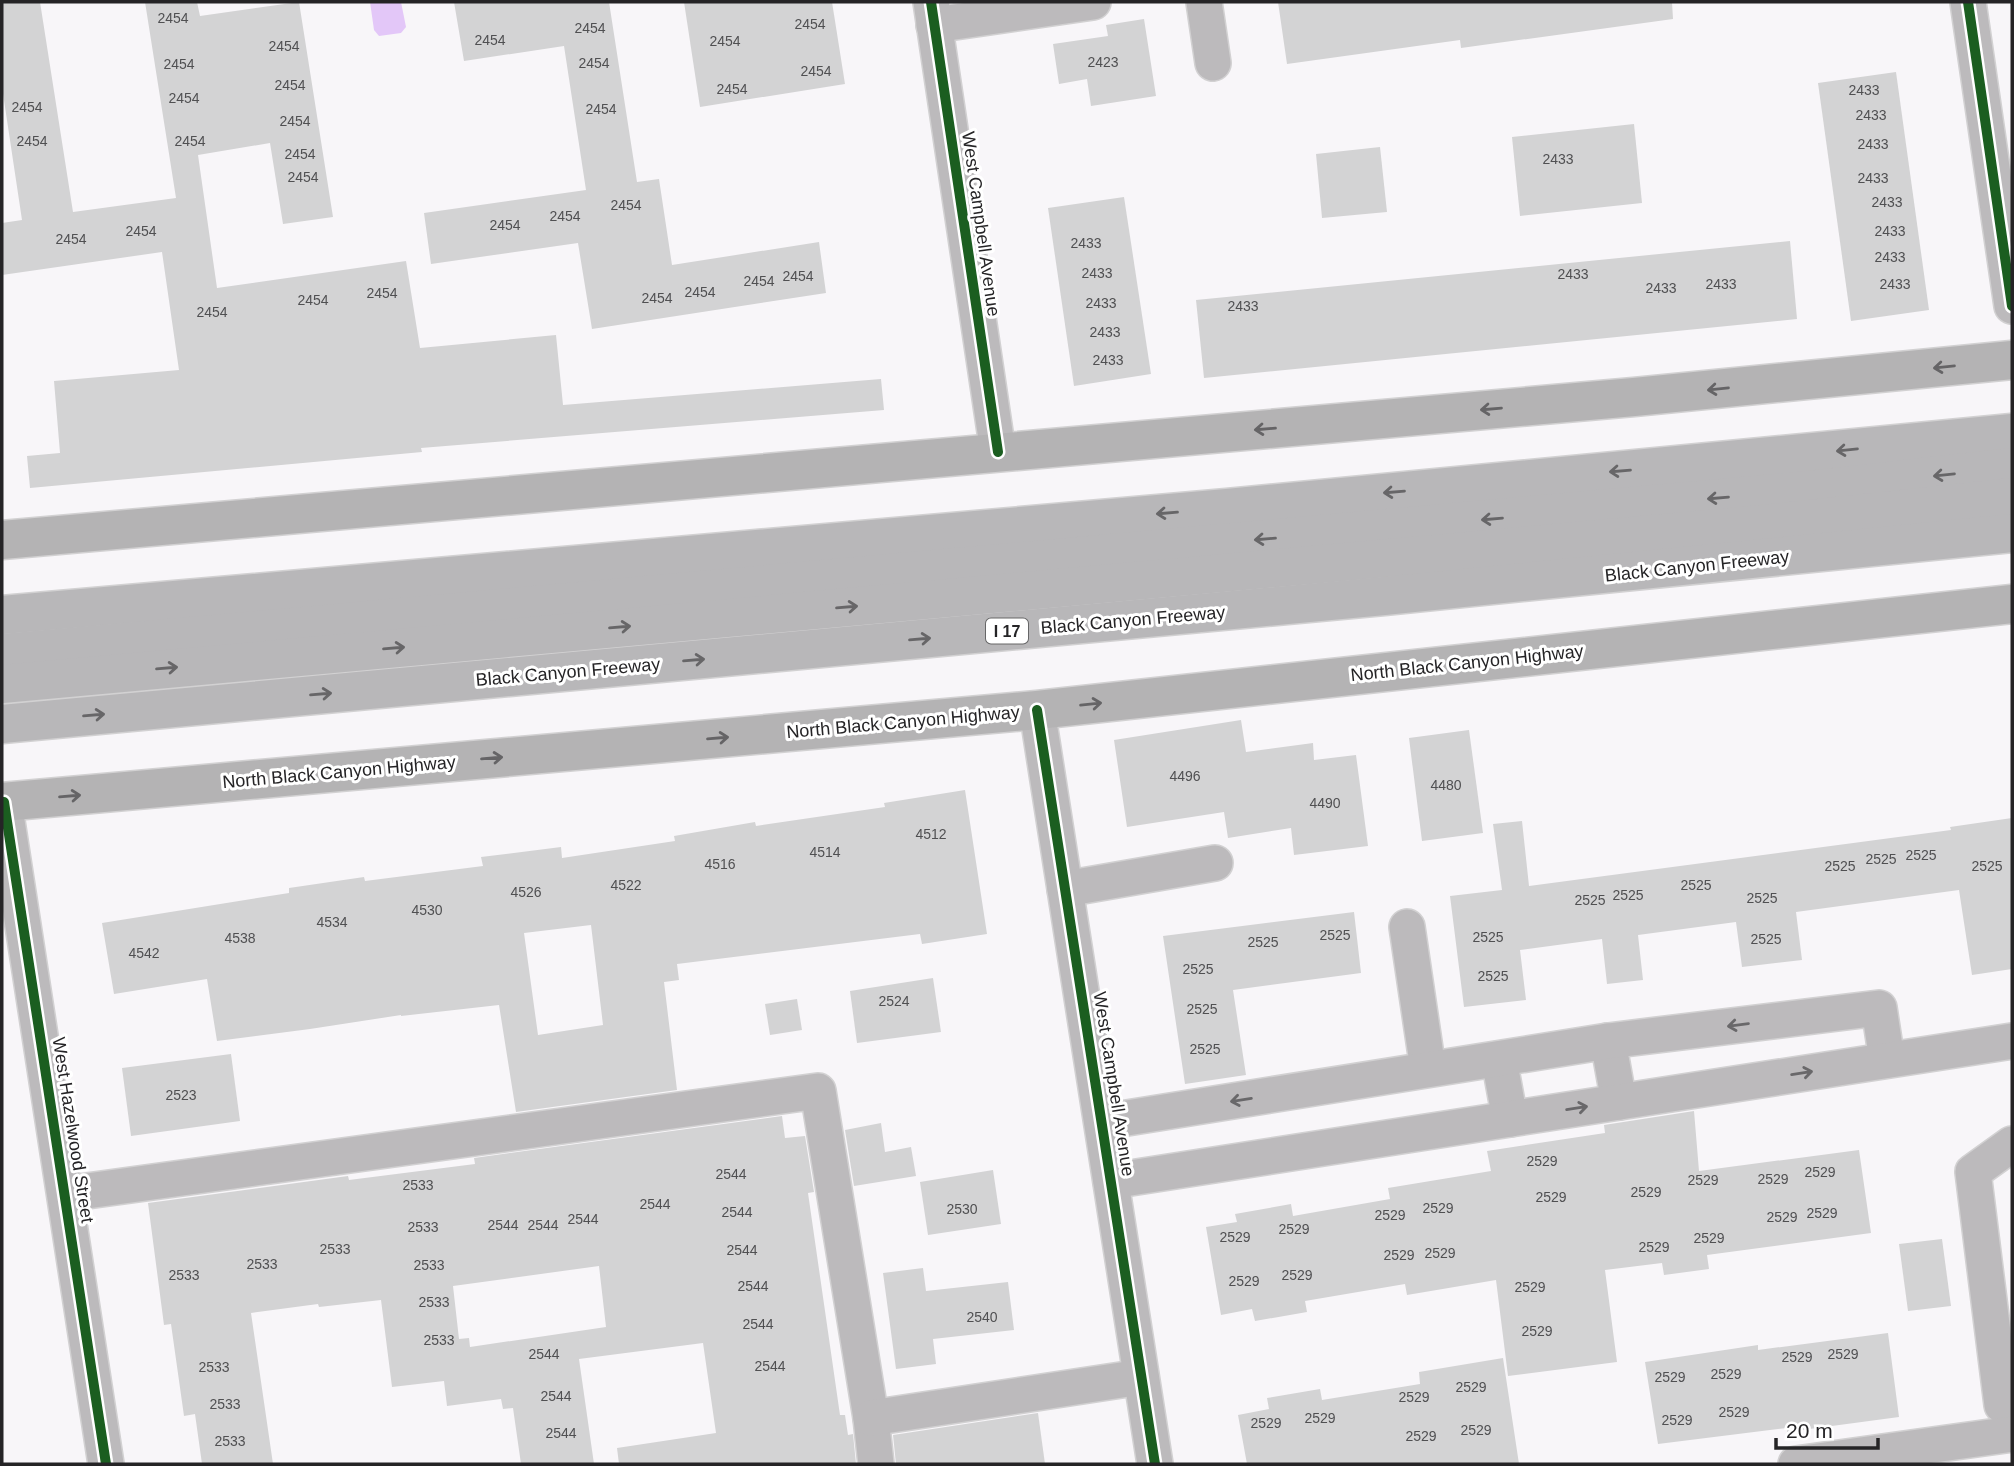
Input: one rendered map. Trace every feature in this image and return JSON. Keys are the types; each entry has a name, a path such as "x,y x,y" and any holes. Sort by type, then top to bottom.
{"highway":[{"path":"2,615 1294,502 2012,433"},
{"path":"2,653 1808,490 2012,467"},
{"path":"2,684 1762,524 2012,497"},
{"name":"Black Canyon Freeway","path":"2,724 1384,597 2012,533"}],"main road":[{"path":"2,540 1634,397 2012,360"},
{"name":"North Black Canyon Highway","path":"4,811 1037,710 2012,604"}],"street":[{"path":"933,14 1093,2"},
{"path":"1204,2 1213,62"},
{"path":"1968,2 2012,306"},
{"name":"West Campbell Avenue","path":"933,14 998,452"},
{"name":"West Campbell Avenue","path":"1037,710 1155,1464"},
{"name":"West Hazelwood Street","path":"4,811 106,1464"},
{"path":"1065,889 1215,863"},
{"path":"1407,928 1428,1069"},
{"path":"1102,1122 1608,1041 1879,1008 1887,1060"},
{"path":"1608,1041 1619,1102"},
{"path":"1111,1181 2012,1041"},
{"path":"1499,1059 1510,1119"},
{"path":"65,1194 818,1091 872,1418 876,1464"},
{"path":"1796,1464 2007,1419 1973,1172 2012,1144"},
{"path":"872,1418 1141,1377"}],"shaded area":[{"path":"370,2 401,2 406,27 401,33 379,36 374,30"}],"building":[{"path":"2,2 40,2 73,212 176,198 145,2 197,2 200,16 299,2 333,217 283,224 270,143 198,155 217,288 406,261 420,348 556,335 563,405 881,379 884,410 421,448 422,452 30,488 27,456 60,453 54,381 179,370 162,252 2,275 2,223 22,220 2,87"},
{"path":"454,2 609,2 637,182 659,179 672,265 819,242 826,293 592,329 578,243 431,264 424,213 586,190 564,46 464,61"},
{"path":"684,2 832,2 845,84 700,107"},
{"path":"1278,2 1672,2 1673,19 1461,48 1460,40 1287,64"},
{"path":"1144,19 1156,96 1091,106 1087,79 1059,84 1053,44 1108,36 1106,25"},
{"path":"1896,72 1929,310 1851,321 1818,83"},
{"path":"1634,124 1642,203 1520,216 1512,137"},
{"path":"1380,147 1387,212 1322,218 1316,154"},
{"path":"1124,197 1151,374 1074,386 1048,208"},
{"path":"1790,241 1797,319 1204,378 1196,300"},
{"path":"1241,720 1246,752 1313,743 1314,760 1356,755 1368,846 1294,855 1291,828 1228,838 1224,812 1127,827 1114,740"},
{"path":"1469,730 1483,833 1422,841 1409,738"},
{"path":"965,790 987,934 922,944 920,934 677,964 679,980 664,982 677,1090 516,1112 499,1005 401,1015 217,1041 207,979 114,994 102,923 289,893 289,888 364,877 365,881 483,866 481,857 561,847 562,858 675,841 674,836 755,822 756,826 885,807 884,803","holes":["591,925 603,1025 538,1035 524,933"]},
{"path":"2012,818 2012,969 1972,975 1959,890 1796,912 1802,960 1742,967 1736,922 1638,935 1643,980 1607,984 1602,939 1520,950 1526,1000 1464,1007 1450,896 1502,890 1493,824 1522,821 1529,886 1951,830 1950,827"},
{"path":"1354,912 1361,973 1233,990 1246,1075 1185,1084 1163,936"},
{"path":"933,978 941,1032 857,1043 850,991"},
{"path":"797,999 802,1030 770,1035 765,1004"},
{"path":"231,1054 240,1121 131,1136 122,1068"},
{"path":"1694,1111 1699,1171 1859,1150 1871,1233 1707,1255 1709,1269 1664,1275 1662,1263 1605,1270 1617,1362 1508,1376 1496,1280 1407,1295 1405,1284 1305,1301 1307,1312 1255,1321 1252,1309 1221,1315 1206,1227 1237,1222 1235,1214 1291,1204 1293,1216 1390,1199 1388,1188 1491,1171 1487,1151 1605,1133 1604,1125"},
{"path":"782,1116 785,1138 805,1136 814,1192 808,1193 840,1415 845,1415 848,1435 853,1434 856,1464 619,1464 617,1448 716,1433 703,1343 579,1359 594,1464 521,1464 513,1408 503,1409 501,1399 447,1406 444,1381 392,1387 381,1300 319,1307 318,1304 251,1313 273,1464 202,1464 195,1414 184,1416 171,1324 164,1325 148,1203 348,1176 349,1180 475,1164 474,1158","holes":["599,1266 606,1327 470,1347 469,1338 459,1339 453,1286"]},
{"path":"881,1123 885,1152 911,1147 916,1176 854,1186 845,1130"},
{"path":"993,1170 1001,1224 928,1235 920,1182"},
{"path":"1942,1239 1951,1306 1908,1311 1899,1244"},
{"path":"923,1268 926,1291 1008,1282 1014,1330 933,1339 936,1364 896,1369 883,1273"},
{"path":"1888,1333 1899,1417 1787,1432 1787,1428 1658,1444 1645,1362 1758,1345 1758,1350"},
{"path":"1503,1358 1519,1464 1247,1464 1238,1415 1269,1409 1267,1398 1320,1389 1322,1400 1420,1384 1419,1372"},
{"path":"1038,1413 1045,1464 896,1464 893,1435"}],"cycle path":[{"path":"931,2 998,452"},
{"path":"1968,2 2012,306"},
{"path":"1037,710 1155,1464"},
{"path":"4,802 106,1464"}]}
